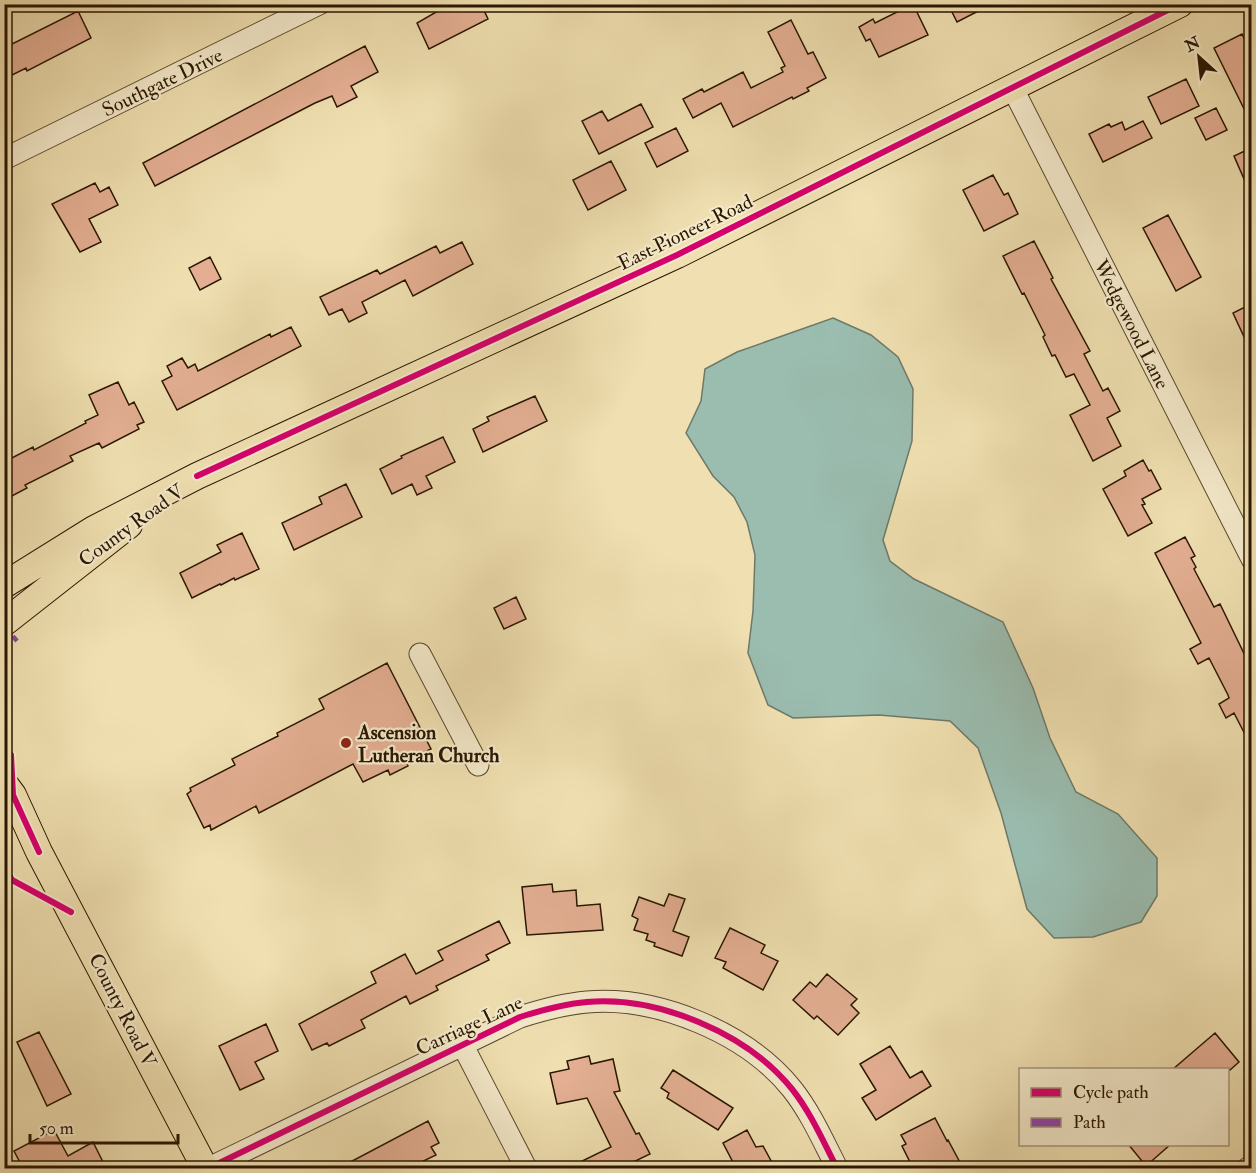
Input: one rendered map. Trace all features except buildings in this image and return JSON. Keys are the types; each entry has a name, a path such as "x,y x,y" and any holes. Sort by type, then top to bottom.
{"main road":[{"name":"East Pioneer Road","path":"197,476 677,255 1180,4"},
{"name":"County Road V","path":"4,585 94,529 197,476"},
{"name":"County Road V","path":"4,623 105,542 197,476"},
{"name":"County Road V","path":"4,783 13,795 39,852 207,1168"},
{"name":"County Road V","path":"4,817 39,852"}],"street":[{"name":"Southgate Drive","path":"4,159 319,4"},
{"name":"Wedgewood Lane","path":"1013,89 1251,559"},
{"path":"420,654 478,765"},
{"name":"Carriage Lane","path":"207,1168 520,1017 550,1008 588,1002 622,1003 653,1008 711,1028 741,1045 781,1077 807,1108 837,1168"},
{"path":"462,1044 526,1168"}],"shaded area":[{"path":"833,318 871,335 898,357 913,389 912,441 883,540 890,561 914,579 1003,622 1033,688 1050,738 1076,792 1118,814 1157,858 1157,896 1141,922 1093,937 1054,938 1027,909 1001,813 978,748 950,721 879,715 793,718 768,705 748,653 753,611 755,555 747,522 734,497 713,476 686,433 701,401 705,369 737,352"}],"marked path":[{"path":"4,626 17,641"}],"cycle path":[{"path":"197,476 677,255 1180,4"},
{"path":"11,755 13,795 39,852"},
{"path":"4,866 12,880 71,912"},
{"path":"209,1168 520,1017 587,1002 643,1005 671,1012 726,1035 751,1051 773,1069 799,1098 837,1168"}],"place":[{"name":"Ascension Lutheran Church","path":"346,743"}]}
